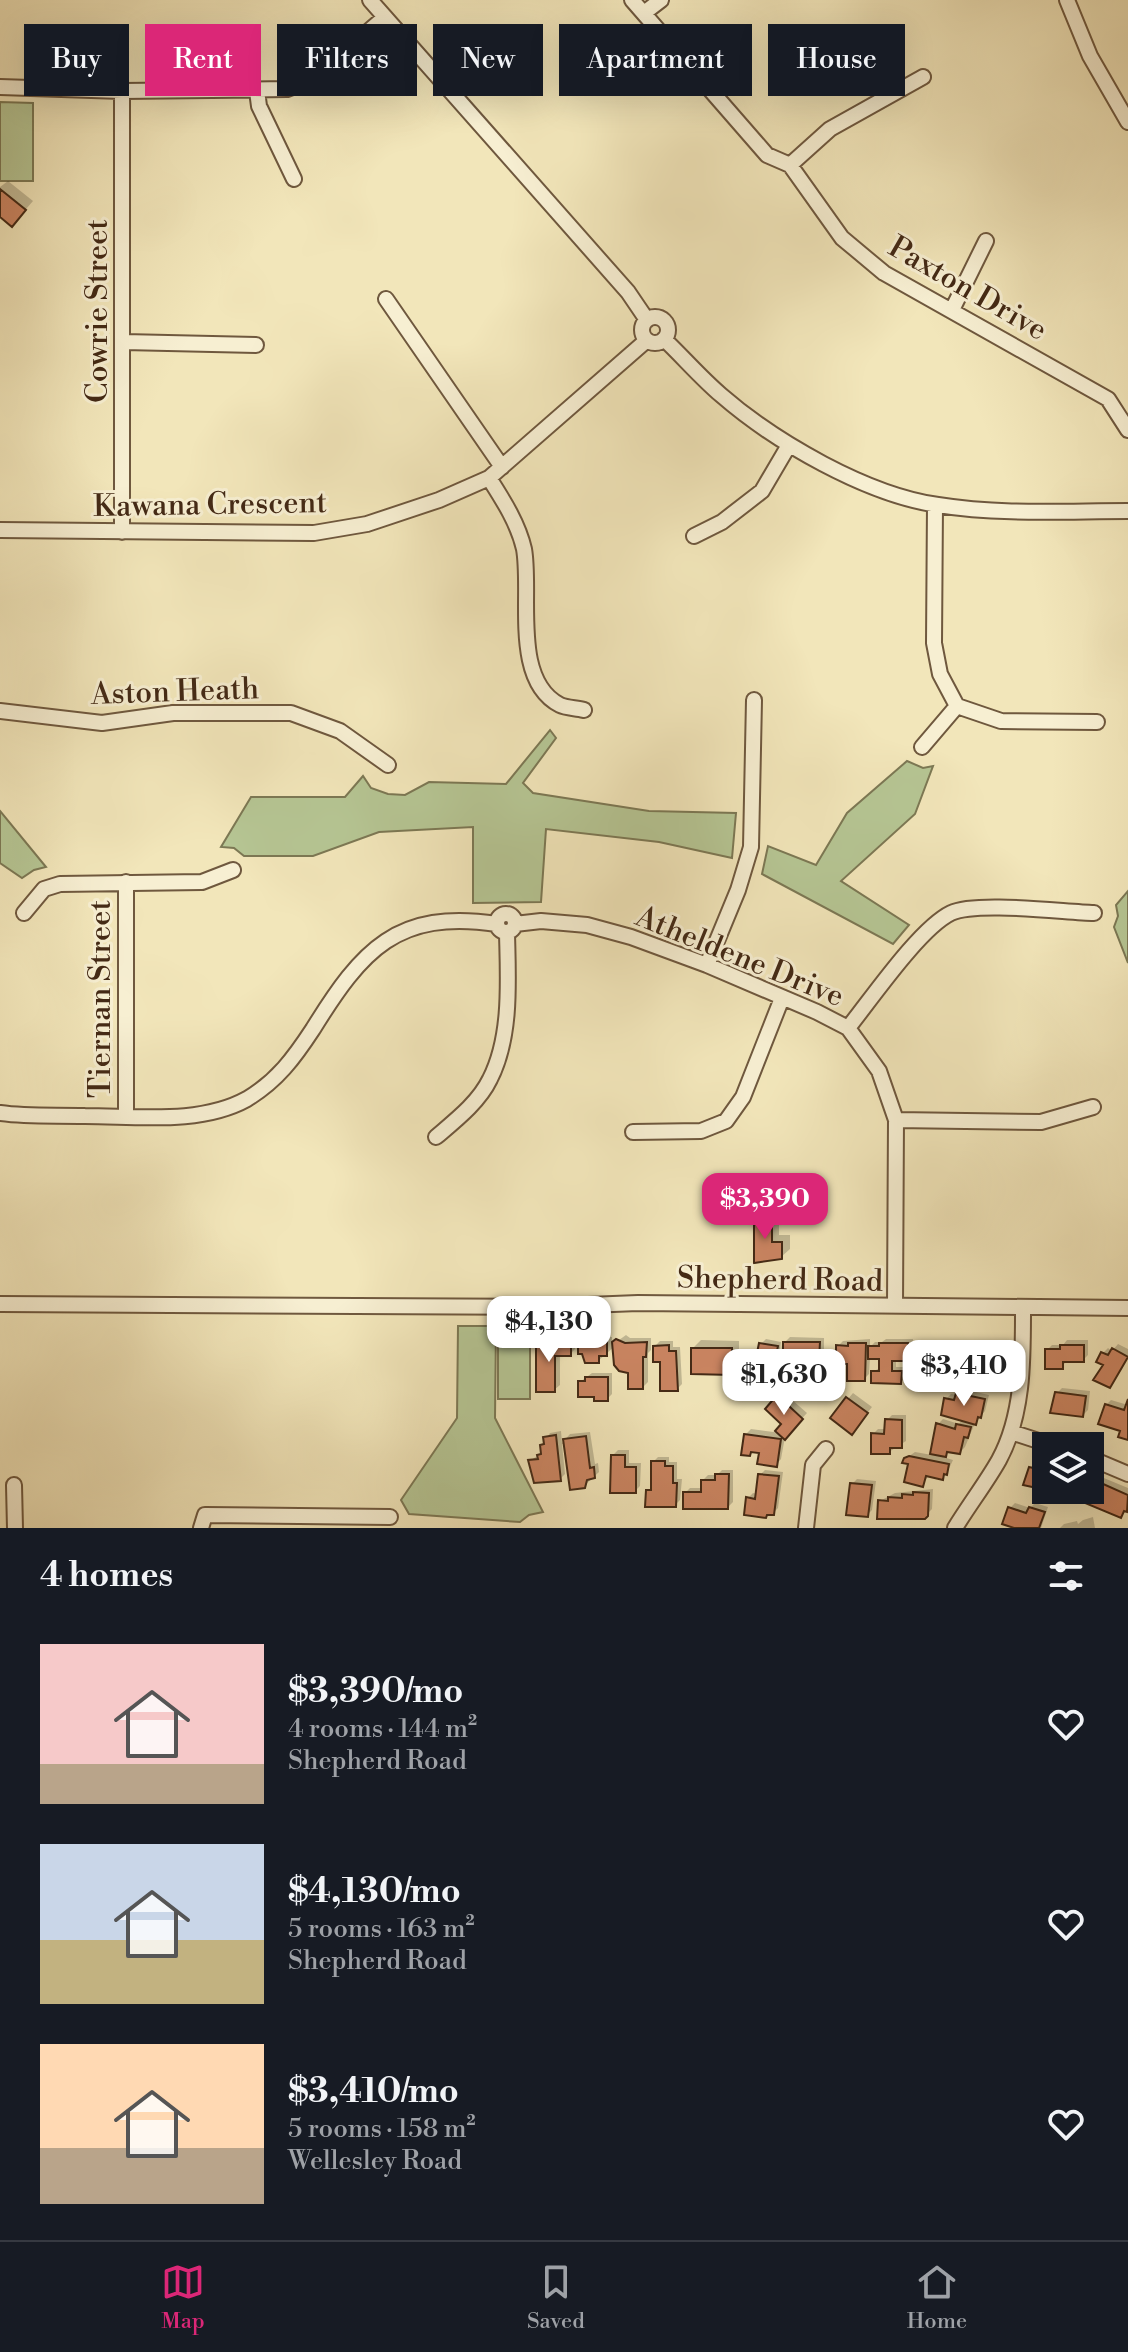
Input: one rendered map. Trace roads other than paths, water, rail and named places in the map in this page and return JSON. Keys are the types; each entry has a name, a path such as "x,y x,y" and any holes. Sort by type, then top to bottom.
{"street":[{"path":"370,0 628,292 647,320"},
{"name":"Paxton Drive","path":"632,0 767,155 790,165 842,238 884,273 1108,399 1128,430"},
{"path":"644,13 661,0"},
{"path":"1067,0 1090,56 1128,122"},
{"path":"261,91 287,89 313,79 385,17"},
{"path":"790,165 830,129 923,77"},
{"path":"0,87 24,88"},
{"name":"Cowrie Street","path":"122,96 122,532"},
{"path":"258,96 259,106 294,179"},
{"path":"952,310 986,241"},
{"path":"386,299 502,467"},
{"path":"655,317 664,320 668,330 664,339 656,343 647,340 642,328 647,320 655,317"},
{"path":"664,339 721,396 789,445 870,486 935,505 993,511 1128,511"},
{"name":"Kawana Crescent","path":"0,530 314,533 367,524 439,500 489,478 647,340"},
{"path":"124,342 256,345"},
{"path":"694,536 722,522 762,491 789,445"},
{"path":"489,478 518,530 524,551 527,645 536,678 546,693 560,705 584,710"},
{"path":"935,505 934,643 940,674 957,706 1001,721 1097,722"},
{"path":"707,965 738,890 751,847 754,700"},
{"path":"922,747 957,706"},
{"name":"Aston Heath","path":"0,711 102,723 173,713 291,713 340,731 388,765"},
{"path":"24,913 44,889 52,887 126,882 202,882 233,870"},
{"name":"Tiernan Street","path":"126,882 126,1116"},
{"path":"848,1028 934,924 953,912 974,907 1094,913"},
{"name":"Atheldene Drive","path":"0,1113 203,1114 245,1100 283,1073 349,975 376,948 406,930 438,921 464,919 506,927 541,921 587,925 631,937 707,965 848,1028 879,1071 896,1120 895,1306"},
{"path":"436,1137 473,1104 490,1080 500,1053 505,1024 506,927"},
{"path":"633,1132 701,1131 726,1121 743,1097 782,998"},
{"path":"896,1120 1041,1122 1093,1107"},
{"name":"Shepherd Road","path":"0,1304 538,1307 638,1303 1128,1308"},
{"path":"955,1528 1000,1459 1011,1432 1021,1380 1023,1307"},
{"path":"1011,1432 1032,1439"},
{"path":"806,1528 813,1465 826,1449"},
{"path":"1104,1464 1128,1474"},
{"path":"14,1485 15,1528"},
{"path":"201,1528 205,1515 390,1517"}]}
